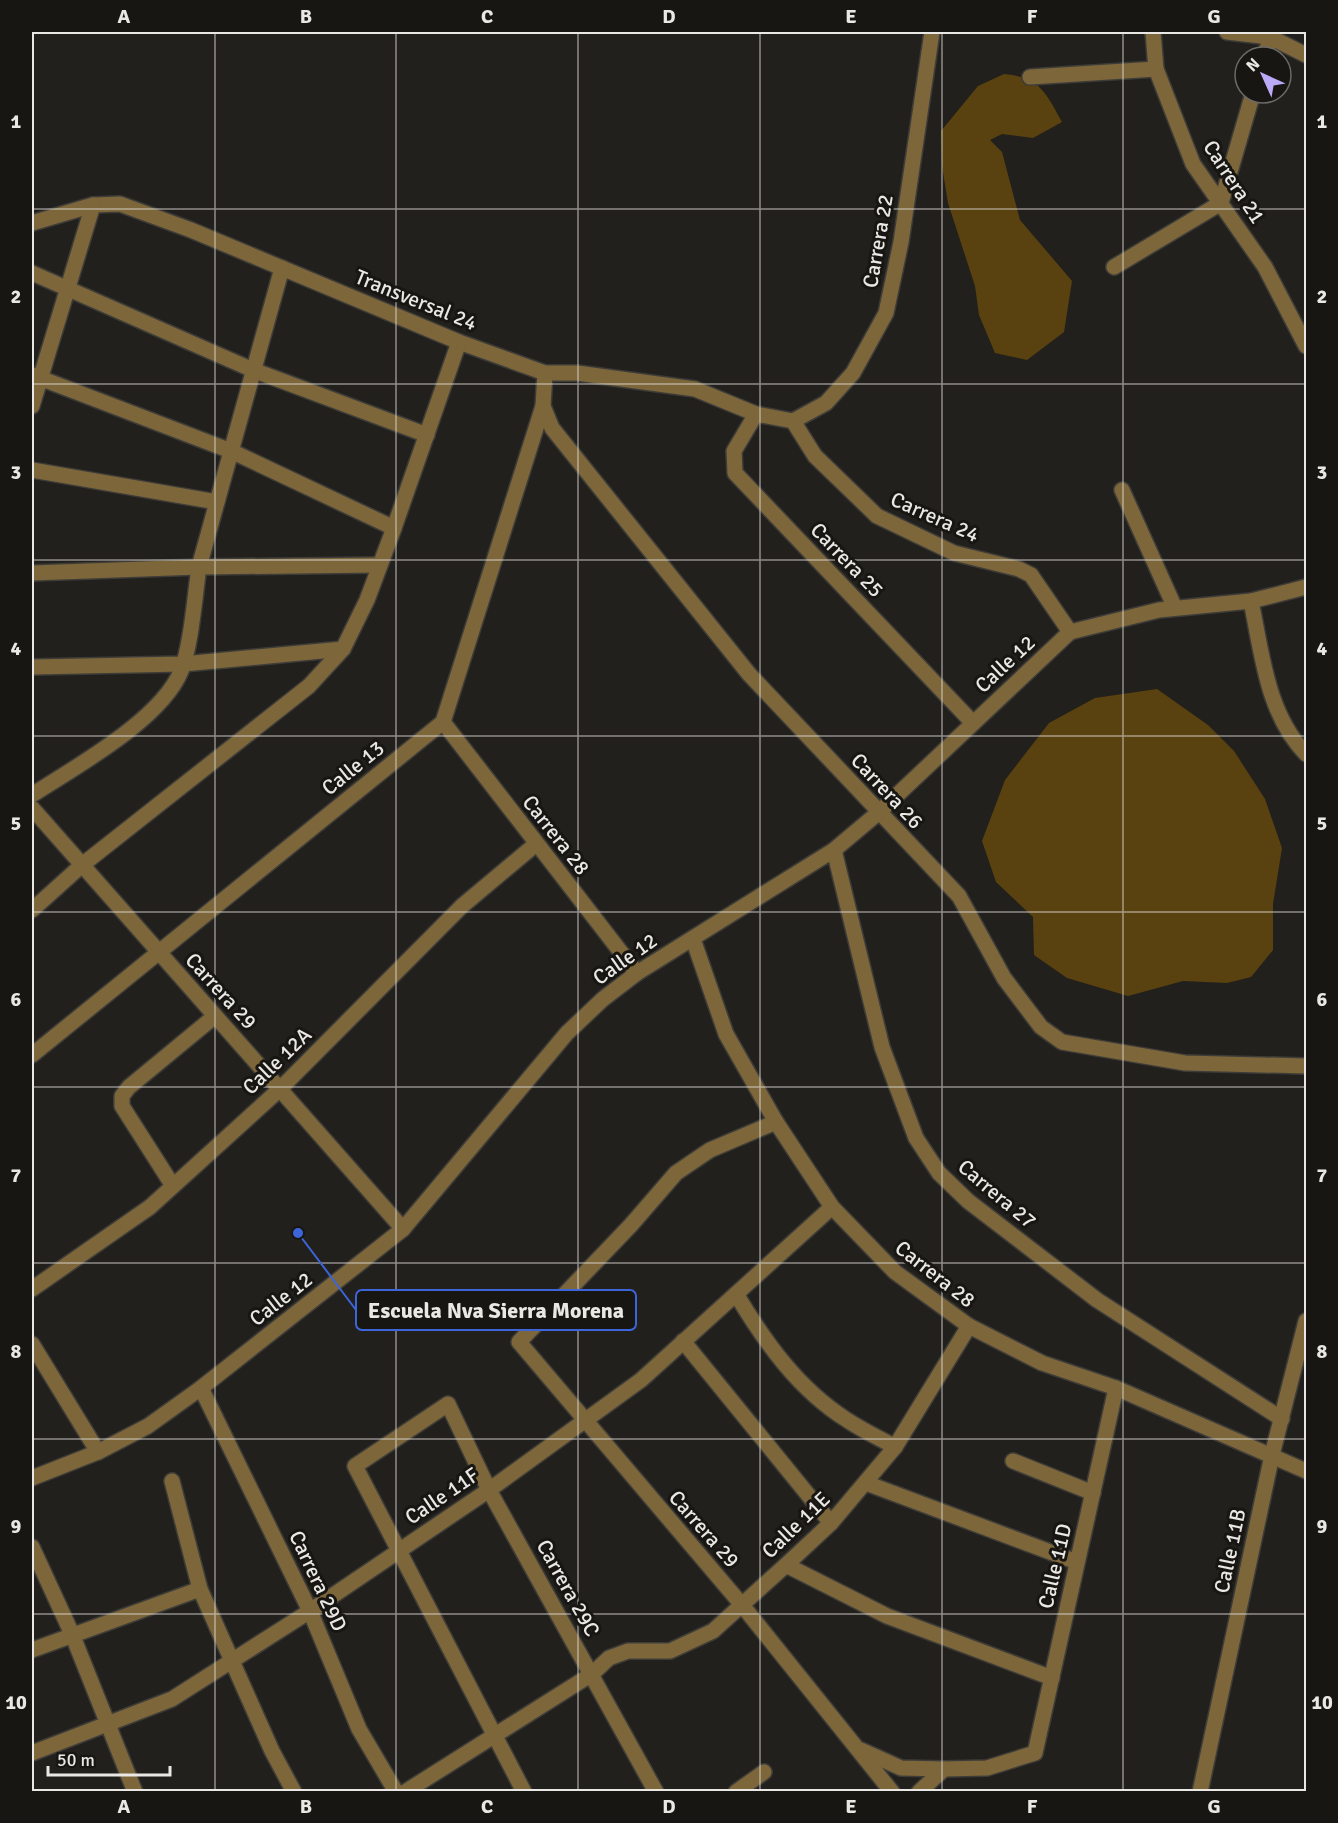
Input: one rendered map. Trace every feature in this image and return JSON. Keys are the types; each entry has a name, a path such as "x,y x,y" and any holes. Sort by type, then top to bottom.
{"street":[{"name":"Carrera 22","path":"793,421 826,403 853,373 886,314 901,242 932,32"},
{"name":"Carrera 21","path":"1153,32 1156,69 1193,164 1265,267 1306,346"},
{"path":"1227,32 1271,34 1288,45"},
{"path":"1030,77 1156,69"},
{"path":"1114,267 1221,203 1250,105"},
{"name":"Transversal 24","path":"32,223 93,205 120,204 191,230 459,342 544,373 577,373 695,389 756,414 793,421"},
{"path":"32,406 36,376 69,289 93,205"},
{"path":"32,795 119,738 158,704 181,672 199,567 282,268"},
{"path":"32,273 254,370 427,435"},
{"path":"32,910 82,865 309,686 343,649 367,600 459,342"},
{"name":"Carrera 26","path":"544,373 543,406 552,428 749,674 878,813 959,896 1004,978 1041,1027 1062,1042 1185,1063 1306,1066"},
{"path":"36,376 231,451 394,528"},
{"path":"443,722 543,406"},
{"name":"Carrera 25","path":"756,414 734,451 735,473 973,723"},
{"name":"Carrera 24","path":"793,421 815,456 877,516 954,553 1019,568 1031,575 1070,632"},
{"path":"32,470 217,502"},
{"path":"1122,490 1175,608"},
{"path":"32,573 199,567 380,565"},
{"path":"1070,632 1175,608 1251,601 1306,587"},
{"path":"1251,601 1272,697 1294,742 1306,754"},
{"name":"Calle 12","path":"32,1478 98,1452 148,1426 201,1388 404,1229 567,1033 603,999 638,972 834,850 878,813 1070,632"},
{"path":"32,667 183,664 343,649"},
{"name":"Carrera 28","path":"443,722 638,972"},
{"name":"Calle 13","path":"32,1055 443,722"},
{"name":"Carrera 29","path":"32,808 404,1229"},
{"name":"Calle 12A","path":"32,1289 150,1207 280,1089 462,906 536,844"},
{"name":"Carrera 27","path":"834,850 882,1047 916,1138 939,1173 968,1201 1097,1300 1282,1419"},
{"name":"Carrera 28","path":"693,939 726,1034 776,1122 832,1206 895,1272 969,1326 1042,1363 1116,1388 1306,1471"},
{"path":"173,1186 122,1106 122,1096 129,1087 215,1016"},
{"name":"Carrera 29","path":"776,1122 710,1150 676,1173 631,1225 519,1342 742,1605 892,1791"},
{"name":"Calle 11F","path":"32,1753 172,1699 310,1611 489,1490 641,1380 832,1206"},
{"path":"736,1294 765,1342 802,1384 846,1420 895,1447"},
{"name":"Calle 11B","path":"1200,1791 1272,1455 1306,1321"},
{"name":"Calle 11E","path":"405,1791 495,1737 592,1674 609,1658 628,1651 670,1651 713,1631 831,1523 866,1483 895,1447 969,1326"},
{"path":"683,1341 831,1523"},
{"path":"32,1344 98,1452"},
{"name":"Carrera 29D","path":"201,1388 310,1611 359,1729 396,1791"},
{"name":"Calle 11D","path":"1035,1753 1116,1388"},
{"name":"Carrera 29C","path":"399,1551 355,1466 448,1404 489,1490 656,1791"},
{"path":"1013,1461 1093,1493"},
{"path":"172,1481 200,1589 272,1751 294,1791"},
{"path":"866,1483 1077,1562"},
{"path":"32,1547 72,1634 135,1791"},
{"path":"399,1551 524,1791"},
{"path":"786,1565 886,1616 1052,1678"},
{"path":"32,1650 200,1589"},
{"name":"Carrera 29","path":"853,1745 901,1768 987,1768 1035,1753"},
{"path":"919,1791 944,1769"},
{"path":"736,1791 764,1772"}],"shaded area":[{"path":"1004,74 1034,83 1046,95 1062,122 1033,138 1002,134 990,140 1002,152 1020,220 1072,281 1064,332 1027,360 995,353 979,315 975,286 948,203 942,166 941,131 978,86"},
{"path":"1157,689 1208,725 1234,751 1265,799 1282,848 1273,904 1273,950 1251,977 1227,983 1183,981 1128,996 1067,978 1034,955 1033,917 996,882 982,841 1005,780 1049,723 1095,698"}],"place":[{"name":"Escuela Nva Sierra Morena","path":"298,1233"}]}
